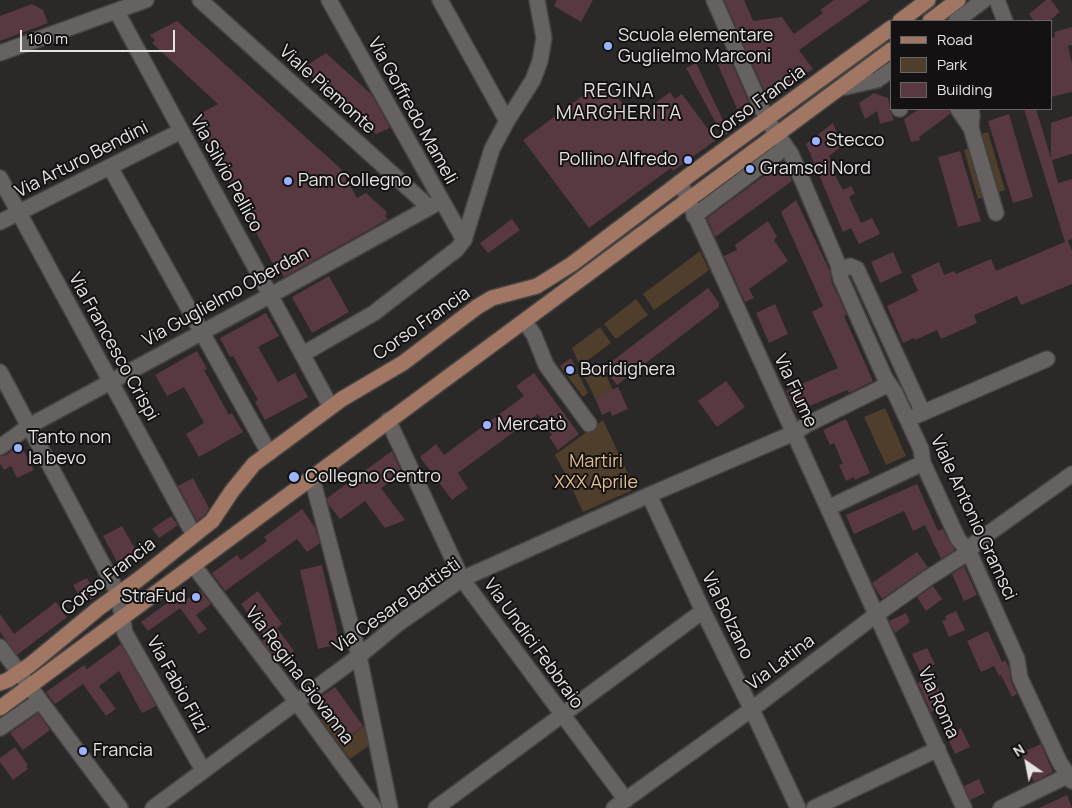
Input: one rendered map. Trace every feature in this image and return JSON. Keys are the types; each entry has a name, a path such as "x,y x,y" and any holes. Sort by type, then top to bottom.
{"main road":[{"path":"901,20 928,0"},
{"path":"931,20 958,0"},
{"name":"Corso Francia","path":"0,683 18,673 212,520 254,464 342,399 403,363 476,307 492,298 537,286 572,264 680,182 890,29"},
{"name":"Corso Francia","path":"0,708 890,51"}],"street":[{"path":"0,53 146,0"},
{"name":"Viale Piemonte","path":"200,0 435,204"},
{"name":"Via Goffredo Mameli","path":"329,0 435,204 464,240"},
{"path":"440,0 507,120"},
{"path":"327,400 303,354 374,313 456,249 464,240 492,149 507,120 533,80 540,61 544,38 537,0"},
{"name":"Viale Antonio Gramsci","path":"714,0 767,120 791,154 838,264 841,279 921,449 923,463 958,538 969,552 1018,659 1020,678 1060,763 1071,778"},
{"path":"997,0 1004,20"},
{"path":"957,20 980,1"},
{"name":"Via Silvio Pellico","path":"117,12 303,354"},
{"name":"Corso Francia","path":"841,88 889,76"},
{"path":"959,110 971,128 996,214"},
{"path":"971,110 971,128"},
{"name":"Via Arturo Bendini","path":"0,222 181,131"},
{"path":"694,216 786,147"},
{"path":"110,167 269,453"},
{"name":"Via Francesco Crispi","path":"0,178 194,534"},
{"name":"Via Fiume","path":"680,182 877,614"},
{"name":"Via Guglielmo Oberdan","path":"0,447 29,426 435,204"},
{"path":"839,271 850,266 857,269 923,414"},
{"path":"525,322 534,335 546,365 589,424"},
{"path":"907,420 1047,359"},
{"name":"Via Fabio Filzi","path":"0,372 118,593 124,617 125,633 203,770"},
{"name":"Via Cesare Battisti","path":"153,808 359,656 399,623 462,579 794,432 851,403 892,389"},
{"name":"Via Undici Febbraio","path":"388,420 462,579 562,715 618,806"},
{"path":"828,508 923,463"},
{"name":"Via Latina","path":"618,806 752,709 877,614 969,552 975,543 1072,474"},
{"path":"312,478 359,656 390,808"},
{"name":"Via Bolzano","path":"649,495 703,612 752,709 798,808"},
{"name":"Via Regina Giovanna","path":"194,566 374,808"},
{"path":"436,808 703,612"},
{"name":"Via Roma","path":"877,614 964,808"},
{"path":"0,647 120,808"},
{"path":"0,728 39,701"},
{"path":"814,808 938,749"},
{"path":"1001,808 1071,778"}],"green space":[{"path":"988,132 1005,190 999,192 982,134"},
{"path":"970,148 985,197 978,199 964,150"},
{"path":"700,251 709,270 654,310 643,294"},
{"path":"636,299 648,315 616,339 604,324"},
{"path":"600,327 611,343 580,366 572,348"},
{"path":"597,362 613,390 595,398 582,372"},
{"path":"573,373 574,375 578,373 588,393 583,397 568,377"},
{"path":"885,408 906,456 886,465 864,417"},
{"name":"Martiri XXX Aprile","path":"603,420 635,489 583,512 555,455"},
{"path":"326,714 345,740 369,722 374,742 350,759 321,720"}],"building":[{"path":"557,0 593,0 581,22 554,6"},
{"path":"724,0 744,0 753,21 782,17 794,34 823,13 820,10 834,0 870,0 799,50 813,69 768,99"},
{"path":"1046,0 1051,0 1060,12 1050,20 1033,20 1029,14"},
{"path":"32,4 43,10 48,23 0,41 0,16"},
{"name":"Pam Collegno","path":"177,21 340,168 357,198 366,193 387,212 385,216 388,219 284,277 275,262 273,264 194,117 218,104 152,43 155,40 150,35"},
{"path":"1072,27 1072,45 1068,46 1072,63 1072,92 1052,97 1052,38 1055,37 1054,32"},
{"path":"326,53 372,95 390,128 376,134 303,68"},
{"path":"729,57 749,103 737,109 717,62"},
{"path":"696,63 729,133 723,136 686,68"},
{"path":"604,80 634,119 670,92 675,99 682,94 716,140 673,171 671,168 589,228 523,140"},
{"path":"874,93 888,98 894,120 880,124 877,111 865,119 859,103"},
{"path":"918,110 949,110 950,114 919,137 920,140 911,142 904,119"},
{"path":"1024,110 1036,110 1051,158 1051,123 1072,116 1072,154 1052,160 1058,183 1072,179 1072,239 1067,241 1072,251 1072,284 1021,305 1017,296 974,315 977,323 941,339 937,330 903,343 887,306 918,291 911,275 939,262 944,275 954,271 956,274 991,259 996,271 1065,242"},
{"path":"1009,114 1033,197 1013,203 988,121"},
{"path":"833,123 842,146 829,156 833,164 830,165 843,190 851,186 855,193 849,197 861,223 872,218 880,234 859,244 851,228 843,232 806,144"},
{"path":"960,151 981,221 958,227 938,157"},
{"path":"783,162 792,181 715,237 707,218"},
{"path":"796,200 830,271 832,283 847,315 844,316 873,381 849,393 847,390 796,412 786,391 838,368 812,312 823,306 781,212"},
{"path":"512,219 520,230 488,253 480,243"},
{"path":"768,221 777,237 774,240 788,261 749,289 754,298 745,302 724,256 737,250 735,245"},
{"path":"893,252 902,273 880,283 871,262"},
{"path":"329,276 349,312 312,333 292,297"},
{"path":"708,288 719,303 719,307 617,385 603,368"},
{"path":"775,304 788,334 769,343 756,313"},
{"path":"266,313 279,336 258,347 278,382 295,373 308,397 265,420 255,402 258,400 233,356 230,357 220,338"},
{"path":"197,351 207,369 204,370 229,415 232,413 243,432 199,457 186,434 204,423 184,387 167,396 155,375"},
{"name":"Boridighera","path":"571,358 577,370 568,377 560,366"},
{"path":"534,373 579,434 558,450 549,437 552,435 538,414 458,473 468,488 452,500 420,457 436,444 444,455 524,396 516,386"},
{"path":"726,381 745,407 717,427 698,401"},
{"name":"Martiri XXX Aprile","path":"618,387 628,409 612,416 610,411 602,415 595,398"},
{"path":"846,419 870,473 855,480 854,477 846,481 839,465 843,464 834,443 830,445 823,430"},
{"path":"20,444 34,470 17,478 11,466 4,470 0,464 0,456 6,455"},
{"path":"392,451 402,473 381,488 405,520 385,528 365,501 340,519 328,504 327,498"},
{"path":"193,478 209,508 205,515 197,521 178,486"},
{"path":"917,484 938,531 943,529 955,550 941,559 925,525 913,531 904,511 854,534 846,515"},
{"path":"302,509 315,527 320,543 307,552 297,539 225,591 212,573 237,555 241,560 267,541 264,537"},
{"path":"171,516 178,525 159,538 152,529"},
{"path":"122,526 137,552 119,565 103,536"},
{"path":"917,552 928,567 882,599 872,583"},
{"path":"322,565 340,644 318,649 300,570"},
{"path":"964,566 977,595 964,601 952,574"},
{"path":"87,578 95,593 95,597 84,604 73,585"},
{"path":"933,586 942,599 926,611 917,597"},
{"path":"200,590 211,604 196,615 207,629 199,634 180,608 148,631 141,622 181,593 186,600"},
{"path":"258,591 282,624 277,628 294,651 278,662 262,641 267,639 241,604"},
{"path":"56,602 67,617 17,655 0,632 0,614 14,634"},
{"path":"956,611 965,630 949,637 942,621 946,620 945,616"},
{"path":"906,613 910,622 895,633 889,621"},
{"path":"988,631 1002,662 1005,660 1009,668 1011,682 1017,694 1012,697 1001,675 999,676 994,666 981,672 967,641"},
{"path":"121,644 156,706 142,713 119,671 99,686 116,709 106,716 83,684 55,704 46,692 84,665 87,669"},
{"path":"927,648 935,664 929,667 946,705 931,712 918,683 924,680 912,654"},
{"path":"301,667 305,675 294,683 289,676"},
{"path":"335,687 363,726 344,740 316,700"},
{"path":"38,713 50,730 23,750 10,733"},
{"path":"961,728 970,747 955,754 949,741 952,740 950,734"},
{"path":"1041,744 1053,772 1034,782 1021,753"},
{"path":"15,747 28,765 26,766 28,769 13,780 0,762 0,758"},
{"path":"979,779 985,793 970,800 964,786"},
{"path":"1067,795 1072,808 1039,808"}],"place":[{"name":"Scuola elementare Guglielmo Marconi","path":"608,46"},
{"name":"Stecco","path":"816,141"},
{"name":"Pollino Alfredo","path":"688,160"},
{"name":"Gramsci Nord","path":"750,169"},
{"name":"Pam Collegno","path":"288,181"},
{"name":"Boridighera","path":"570,370"},
{"name":"Mercatò","path":"487,425"},
{"name":"Tanto non la bevo","path":"18,448"},
{"name":"Collegno Centro","path":"294,477"},
{"name":"StraFud","path":"196,597"},
{"name":"Francia","path":"83,751"}],"district":[{"name":"REGINA MARGHERITA","path":"619,103"}]}
